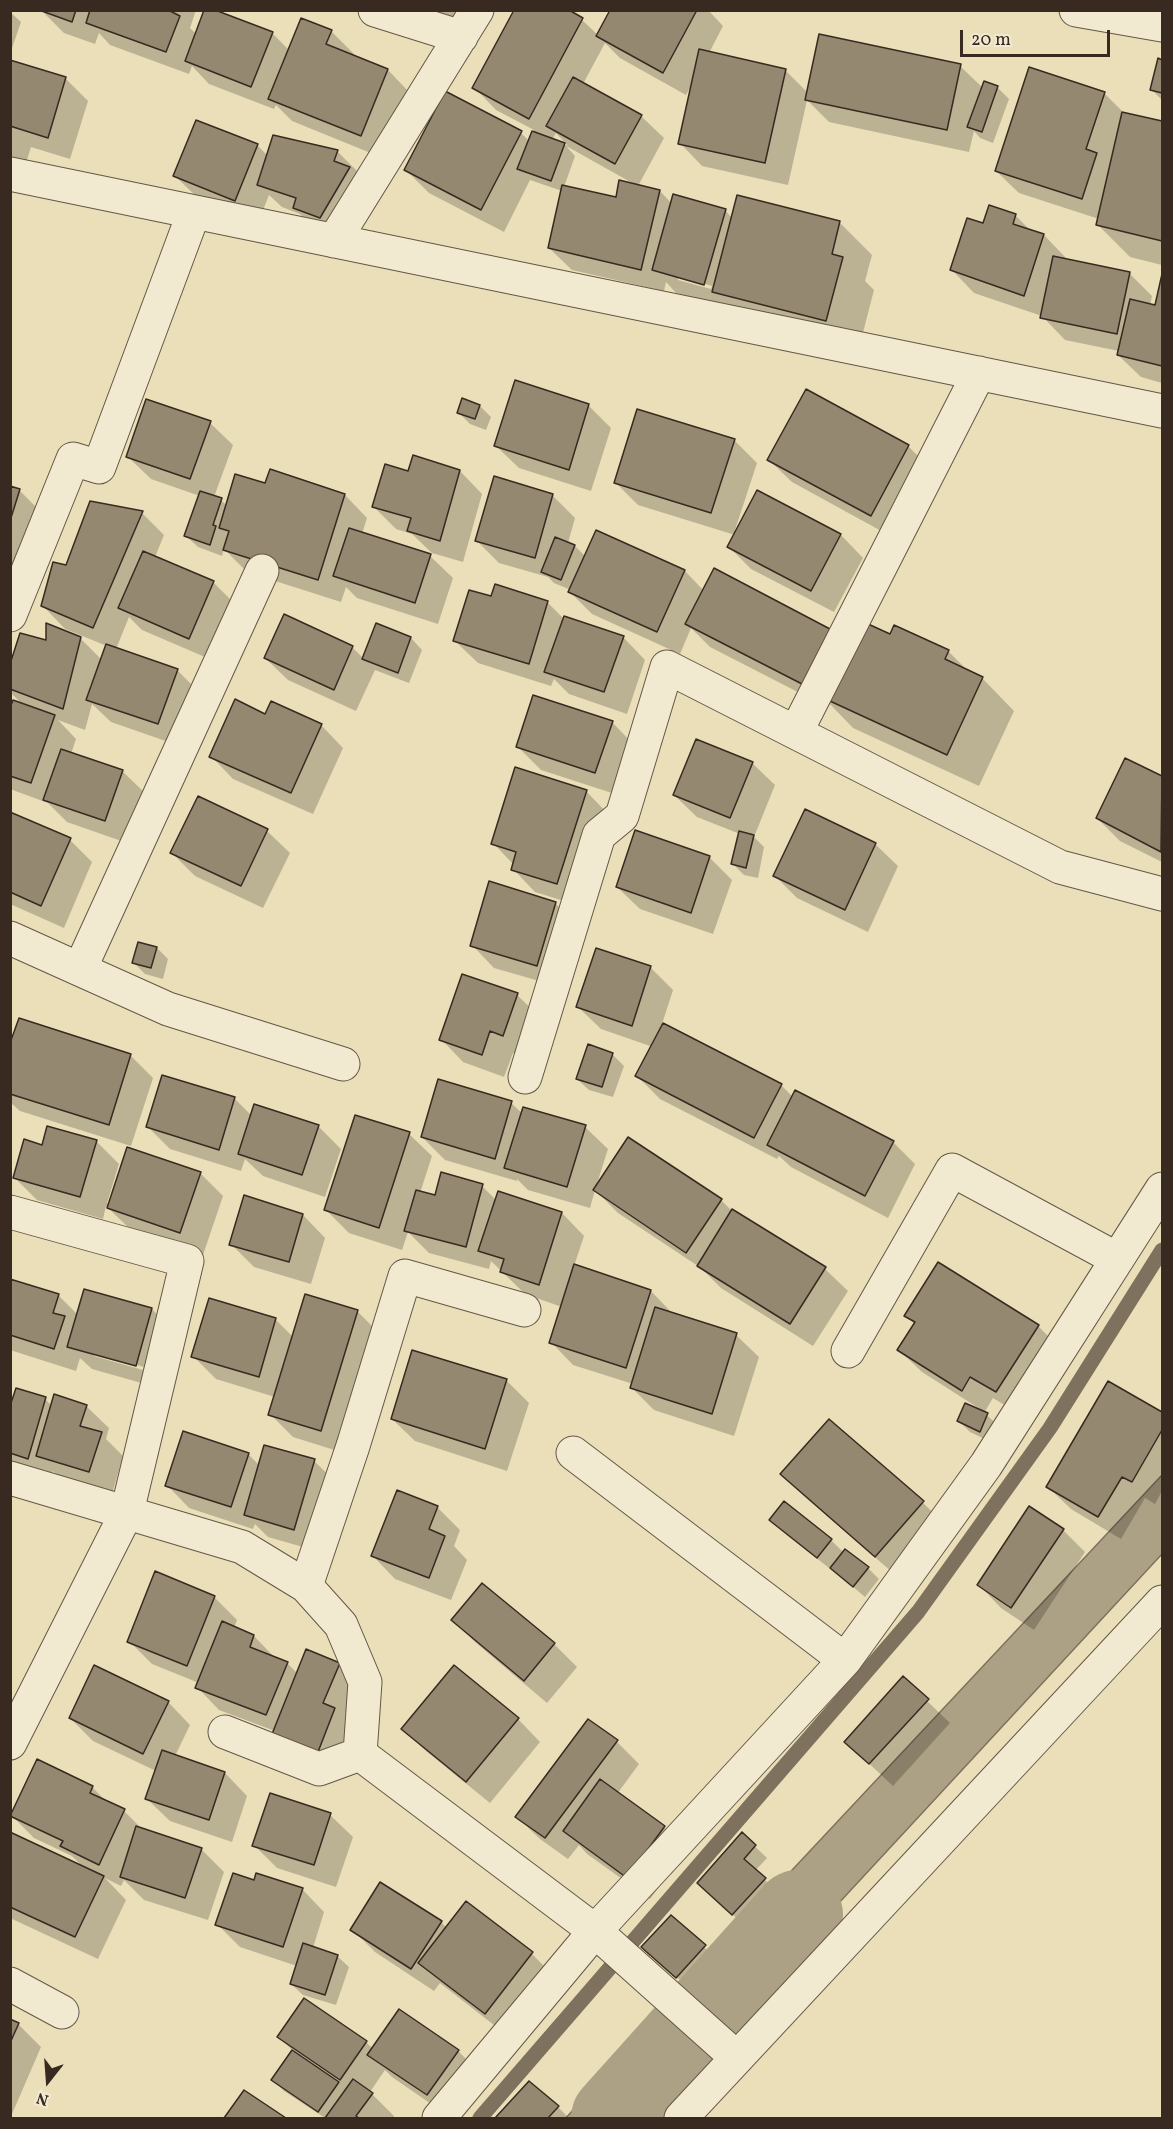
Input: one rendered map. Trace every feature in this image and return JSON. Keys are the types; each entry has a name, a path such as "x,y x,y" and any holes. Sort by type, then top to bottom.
{"street":[{"path":"334,241 469,24 375,10"},
{"path":"1076,10 1162,26"},
{"path":"10,174 1162,411"},
{"path":"10,615 73,459 99,467 194,212"},
{"path":"796,732 979,373"},
{"path":"80,969 262,571"},
{"path":"525,1077 599,835 622,816 667,667 1060,867 1162,894"},
{"path":"10,938 168,1009 343,1064"},
{"path":"848,1351 952,1170 1117,1259"},
{"path":"439,2118 595,1932 845,1660 986,1465 1162,1189"},
{"path":"10,1212 187,1261 127,1512 10,1743"},
{"path":"306,1586 353,1446 405,1276 524,1310"},
{"path":"573,1453 845,1660"},
{"path":"10,1478 242,1547 306,1586 341,1625 365,1682 360,1755"},
{"path":"681,2118 729,2052 1162,1602"},
{"path":"225,1732 319,1769 360,1755"},
{"path":"360,1755 595,1932 729,2052"},
{"path":"10,1984 62,2012"}],"shaded area":[{"path":"1162,1475 1162,1554 737,2013 720,2012 691,1978"},
{"path":"655,2016 701,2061 647,2118 566,2118"}],"building":[{"path":"39,10 76,10 72,22"},
{"path":"90,10 168,10 180,16 166,52 86,23"},
{"path":"204,10 215,10 273,32 251,87 185,61"},
{"path":"514,10 569,10 583,18 529,119 472,88"},
{"path":"610,10 697,10 663,73 596,36"},
{"path":"301,18 332,30 326,44 388,69 361,136 268,99"},
{"path":"819,34 961,64 947,130 805,100"},
{"path":"699,49 786,69 765,163 678,144"},
{"path":"1158,58 1162,60 1162,93 1150,90"},
{"path":"10,60 66,77 48,138 10,126"},
{"path":"1029,67 1105,92 1086,149 1097,153 1082,199 995,171"},
{"path":"573,77 642,115 615,164 546,126"},
{"path":"984,81 998,86 982,132 967,127"},
{"path":"445,91 522,131 481,210 404,170"},
{"path":"1122,112 1162,121 1162,241 1096,225"},
{"path":"196,120 258,144 235,201 173,176"},
{"path":"532,131 565,143 551,181 517,169"},
{"path":"273,135 338,150 334,161 350,167 320,218 293,208 296,198 257,185"},
{"path":"619,180 660,190 641,270 548,248 562,185 616,197"},
{"path":"673,194 726,209 704,285 652,270"},
{"path":"737,195 840,221 832,254 843,257 826,321 712,292"},
{"path":"989,205 1016,214 1013,224 1044,234 1024,296 950,270 967,218 983,223"},
{"path":"1053,256 1130,272 1117,334 1040,318"},
{"path":"1162,274 1162,366 1117,355 1130,299 1155,305"},
{"path":"515,380 589,404 569,470 494,446"},
{"path":"806,389 909,445 871,516 767,460"},
{"path":"462,398 480,405 475,419 457,413"},
{"path":"146,399 211,421 190,479 126,457"},
{"path":"637,409 735,439 711,513 614,483"},
{"path":"413,455 460,470 440,541 407,531 411,518 372,507 385,464 408,471"},
{"path":"270,469 345,494 318,580 223,550 229,531 219,528 235,474 265,483"},
{"path":"494,476 553,494 535,558 475,541"},
{"path":"10,486 20,489 10,521"},
{"path":"757,490 841,534 811,591 727,547"},
{"path":"200,491 222,498 213,525 216,526 210,545 184,536"},
{"path":"90,501 143,511 93,628 41,606 53,562 66,565"},
{"path":"349,528 431,554 415,603 333,576"},
{"path":"596,530 685,570 657,632 568,592"},
{"path":"555,537 575,545 561,580 541,572"},
{"path":"143,551 214,581 189,639 118,608"},
{"path":"714,568 830,629 802,684 685,624"},
{"path":"495,584 548,601 529,664 453,641 469,590 491,596"},
{"path":"284,614 353,646 334,690 264,658"},
{"path":"564,616 624,636 604,692 544,672"},
{"path":"855,618 890,634 894,625 949,650 945,659 983,677 947,755 819,696"},
{"path":"46,623 81,637 63,709 10,689 10,664 20,633 46,640"},
{"path":"376,623 411,637 398,673 362,659"},
{"path":"106,644 178,669 158,724 86,700"},
{"path":"533,695 613,721 595,773 516,747"},
{"path":"235,699 265,714 271,701 322,724 291,793 209,757"},
{"path":"13,700 55,715 31,783 10,776 10,708"},
{"path":"696,739 753,762 730,818 673,795"},
{"path":"61,749 123,770 105,821 43,800"},
{"path":"1125,758 1162,776 1161,852 1096,818"},
{"path":"515,767 587,790 557,884 511,870 516,852 491,844"},
{"path":"198,796 268,829 241,886 170,853"},
{"path":"805,809 876,843 845,910 773,876"},
{"path":"10,812 71,838 41,906 10,892"},
{"path":"635,830 710,856 691,913 616,887"},
{"path":"739,831 754,835 746,868 731,864"},
{"path":"489,881 556,902 537,966 470,946"},
{"path":"138,942 157,947 151,968 132,963"},
{"path":"596,948 651,966 632,1026 576,1007"},
{"path":"462,974 518,993 503,1036 490,1031 482,1055 439,1040"},
{"path":"19,1018 131,1054 109,1125 10,1094 10,1043"},
{"path":"663,1023 782,1084 754,1138 635,1076"},
{"path":"588,1044 613,1053 602,1087 576,1079"},
{"path":"162,1075 235,1097 219,1150 146,1127"},
{"path":"438,1079 512,1101 495,1159 421,1137"},
{"path":"795,1090 894,1141 865,1196 767,1145"},
{"path":"254,1104 319,1125 302,1175 238,1154"},
{"path":"523,1107 586,1125 567,1187 504,1168"},
{"path":"355,1115 410,1132 379,1228 324,1210"},
{"path":"47,1126 97,1140 80,1197 13,1178 24,1139 42,1145"},
{"path":"628,1137 722,1199 686,1253 593,1190"},
{"path":"127,1147 201,1172 180,1233 107,1208"},
{"path":"441,1172 483,1184 466,1247 404,1231 416,1190 435,1195"},
{"path":"498,1191 562,1212 539,1285 500,1272 504,1259 478,1251"},
{"path":"244,1195 303,1214 289,1262 229,1245"},
{"path":"732,1209 826,1267 790,1324 697,1266"},
{"path":"938,1262 1039,1325 996,1392 970,1377 962,1391 897,1350 915,1322 904,1316"},
{"path":"574,1264 651,1290 626,1368 549,1343"},
{"path":"10,1279 59,1294 53,1313 65,1316 54,1349 10,1335"},
{"path":"84,1289 152,1308 136,1366 67,1347"},
{"path":"305,1294 358,1310 321,1431 268,1415"},
{"path":"209,1298 276,1318 259,1377 191,1357"},
{"path":"655,1307 737,1333 712,1414 630,1388"},
{"path":"412,1350 507,1379 485,1449 391,1419"},
{"path":"1108,1381 1162,1412 1162,1430 1132,1482 1122,1477 1098,1517 1046,1487"},
{"path":"16,1388 46,1397 28,1459 10,1453 10,1406"},
{"path":"54,1394 87,1405 80,1426 102,1432 89,1472 36,1456"},
{"path":"965,1403 988,1413 980,1432 957,1421"},
{"path":"829,1419 924,1501 875,1557 780,1474"},
{"path":"183,1431 249,1453 231,1507 165,1486"},
{"path":"264,1445 315,1459 294,1530 244,1515"},
{"path":"397,1490 438,1506 429,1529 445,1536 429,1578 371,1556"},
{"path":"784,1501 832,1539 817,1558 769,1520"},
{"path":"1029,1506 1064,1529 1011,1608 977,1585"},
{"path":"845,1549 869,1567 853,1587 830,1568"},
{"path":"155,1571 215,1596 187,1666 127,1642"},
{"path":"482,1583 555,1643 524,1681 451,1620"},
{"path":"222,1621 254,1635 250,1647 288,1662 266,1715 195,1688"},
{"path":"306,1649 340,1663 323,1703 335,1708 318,1752 272,1734"},
{"path":"94,1665 169,1701 143,1754 69,1718"},
{"path":"454,1665 519,1718 466,1782 401,1729"},
{"path":"903,1676 929,1699 869,1764 844,1742"},
{"path":"588,1719 618,1740 545,1838 515,1817"},
{"path":"162,1750 225,1772 209,1820 145,1799"},
{"path":"37,1759 93,1786 90,1793 125,1809 99,1865 60,1846 63,1841 10,1816"},
{"path":"600,1779 665,1826 627,1878 563,1831"},
{"path":"270,1793 331,1813 314,1865 252,1846"},
{"path":"136,1826 202,1848 185,1898 120,1877"},
{"path":"10,1832 104,1876 75,1937 10,1907"},
{"path":"742,1832 756,1845 744,1859 766,1878 732,1915 697,1883"},
{"path":"233,1873 254,1880 256,1873 303,1888 283,1947 215,1925"},
{"path":"380,1882 442,1921 411,1969 350,1930"},
{"path":"466,1901 533,1952 485,2014 418,1963"},
{"path":"671,1915 706,1945 676,1978 641,1947"},
{"path":"303,1943 338,1955 325,1995 290,1984"},
{"path":"304,1998 367,2041 340,2080 277,2037"},
{"path":"399,2009 459,2050 427,2095 367,2055"},
{"path":"10,2019 19,2023 10,2043"},
{"path":"292,2050 339,2082 318,2112 271,2080"},
{"path":"353,2079 373,2093 356,2116 359,2118 325,2118"},
{"path":"529,2081 559,2106 548,2118 495,2118"},
{"path":"244,2090 286,2118 224,2118"}],"waterway":[{"path":"480,2118 918,1612 1050,1428 1162,1250"},
{"path":"616,2118 798,1915"}]}
